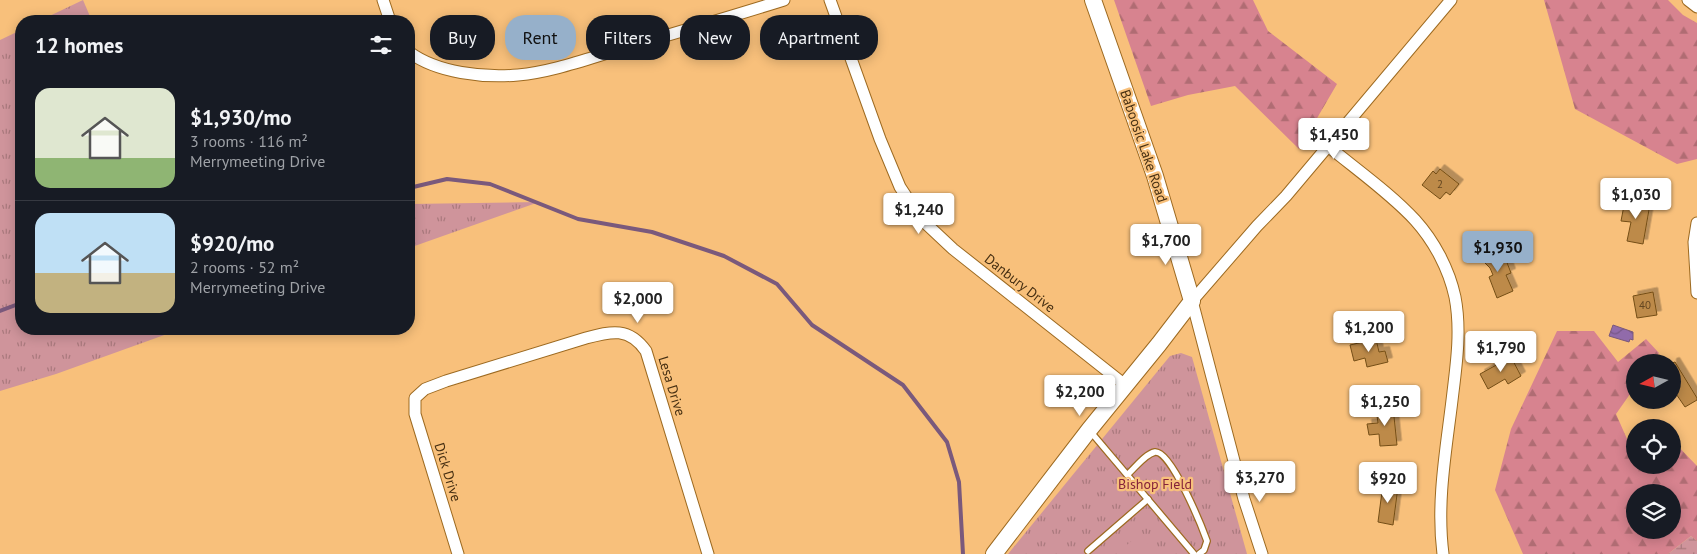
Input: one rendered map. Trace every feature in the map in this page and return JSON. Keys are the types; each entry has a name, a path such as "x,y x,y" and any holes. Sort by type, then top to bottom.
{"street":[{"path":"383,0 388,15"},
{"path":"415,57 448,71 497,75 540,72 784,0"},
{"name":"Danbury Drive","path":"830,0 880,139 900,187 921,219 953,249 1125,385"},
{"name":"Baboosic Lake Road","path":"1093,0 1155,176 1192,301"},
{"path":"994,554 1089,430 1192,301 1328,146 1451,0"},
{"path":"1688,0 1697,7"},
{"path":"1328,146 1394,200 1415,220 1432,243 1446,269 1455,296 1458,325 1457,355 1444,470 1441,513 1442,554"},
{"path":"1697,223 1694,242 1697,292"},
{"path":"1192,301 1242,491 1262,554"},
{"name":"Lesa Drive","path":"415,398 425,389 446,381 586,338 612,333 632,336 640,342 646,351 708,554"},
{"name":"Dick Drive","path":"415,398 415,414 421,436 458,554"}],"lane":[{"path":"1089,430 1194,554"},
{"path":"1128,474 1154,452 1159,453 1167,460 1194,508 1207,541 1204,550 1199,554"},
{"path":"1088,551 1148,499"}],"green space":[{"path":"83,0 89,15 52,15"},
{"path":"1114,0 1253,0 1268,31 1337,84 1299,149 1235,86 1188,95 1151,106"},
{"path":"1544,0 1668,0 1683,15 1697,23 1697,159 1677,164 1575,109"},
{"path":"15,33 15,335 164,335 56,374 0,391 0,40"},
{"path":"539,202 415,246 415,204"},
{"path":"1557,331 1594,331 1618,362 1626,355 1626,400 1616,414 1626,437 1626,474 1681,474 1681,449 1697,466 1697,541 1691,536 1668,554 1523,554 1495,490 1511,429"},
{"path":"1646,339 1658,354 1628,354"},
{"name":"Bishop Field","path":"1181,353 1192,357 1247,554 1008,554 1170,356"},
{"path":"1139,534 1157,554 1117,554"},
{"path":"1691,536 1697,541 1697,554 1668,554"}],"water":[{"path":"1613,325 1633,332 1633,340 1630,339 1629,342 1609,336"}],"building":[{"path":"1440,169 1459,184 1450,195 1446,192 1440,199 1422,185 1433,171 1436,174"},
{"path":"1625,200 1650,204 1643,244 1627,241 1631,222 1621,221"},
{"path":"1490,248 1501,262 1506,260 1511,273 1506,275 1513,291 1497,298 1489,277 1493,275 1490,268 1480,258"},
{"path":"1653,292 1657,315 1637,318 1633,296"},
{"path":"1376,339 1379,352 1385,351 1388,362 1367,367 1365,358 1354,361 1350,345"},
{"path":"1511,357 1521,376 1508,384 1505,379 1488,389 1480,374"},
{"path":"1681,372 1697,398 1697,400 1685,407 1681,401"},
{"path":"1393,407 1397,445 1380,446 1379,434 1369,435 1367,424 1378,423 1376,409"},
{"path":"1383,484 1398,487 1393,525 1378,522"}],"waterway":[{"path":"415,187 447,179 490,184 578,219 652,232 724,256 777,284 812,325 903,385 947,442 959,482 963,554"},
{"path":"0,311 15,305"}]}
